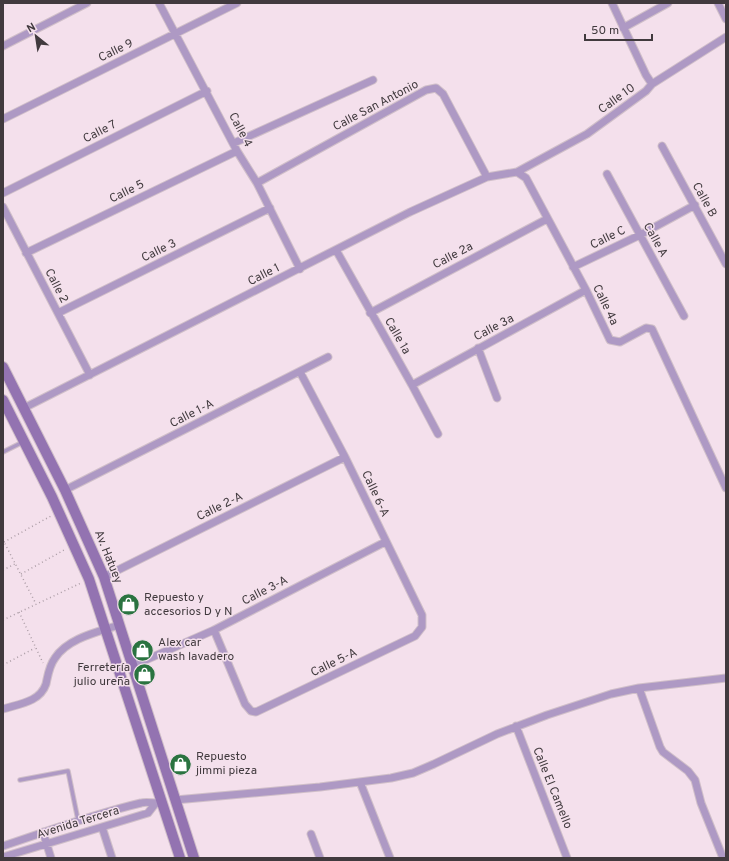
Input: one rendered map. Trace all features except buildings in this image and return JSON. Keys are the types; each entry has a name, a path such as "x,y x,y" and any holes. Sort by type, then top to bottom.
{"main road":[{"name":"Av. Hatuey","path":"3,367 66,490 104,577 194,858"},
{"path":"3,400 59,512 89,579 106,629 159,804 180,858"}],"street":[{"path":"3,46 87,3"},
{"name":"Calle 4","path":"159,3 207,91 237,151 270,208 300,269"},
{"name":"Calle 9","path":"3,118 237,3"},
{"path":"612,3 646,75 652,84"},
{"path":"623,28 668,3"},
{"path":"718,3 726,19"},
{"name":"Calle 10","path":"517,172 587,134 646,91 652,84 726,37"},
{"path":"234,143 373,80"},
{"name":"Calle San Antonio","path":"256,183 426,90 436,88 443,94 487,177"},
{"name":"Calle 7","path":"3,193 207,91"},
{"name":"Calle B","path":"662,146 726,264"},
{"name":"Calle 5","path":"26,253 237,151"},
{"name":"Calle 1","path":"24,408 410,212 487,177 517,172"},
{"name":"Calle 4a","path":"517,172 526,178 586,290 608,337 613,342 620,342 646,328 652,329 726,488"},
{"name":"Calle A","path":"607,174 684,316"},
{"name":"Calle C","path":"573,267 640,235 695,205"},
{"name":"Calle 2","path":"3,207 90,375"},
{"name":"Calle 3","path":"58,313 270,208"},
{"name":"Calle 2a","path":"370,313 547,219"},
{"name":"Calle 1a","path":"336,250 370,313 412,384 438,434"},
{"name":"Calle 3a","path":"412,384 586,290"},
{"path":"478,348 497,398"},
{"name":"Calle 1-A","path":"66,490 328,357"},
{"name":"Calle 6-A","path":"300,372 345,457 385,542 422,615 422,627"},
{"name":"Calle 2-A","path":"104,577 345,457"},
{"name":"Calle 3-A","path":"132,666 214,630 385,542"},
{"path":"3,709 35,698 42,693 48,672 55,658 66,647 83,638 119,625"},
{"name":"Calle 5-A","path":"214,630 245,704 251,711 261,710 415,636 422,627"},
{"path":"175,800 360,782 413,773 516,726 604,696 639,688 726,678"},
{"path":"639,688 663,752 688,771 695,780 701,802 723,858"},
{"name":"Calle El Camello","path":"516,726 567,858"},
{"path":"360,782 390,858"},
{"name":"Avenida Tercera","path":"3,846 78,820 143,802 159,804"},
{"name":"Avenida Tercera","path":"3,858 46,843 148,813 159,804"},
{"path":"102,827 112,858"},
{"path":"43,832 51,858"},
{"path":"311,834 320,858"}],"lane":[{"path":"3,452 24,441"},
{"path":"20,780 68,771 78,820"}],"path":[{"path":"36,604 4,541 59,512"},
{"path":"21,574 74,545"},
{"path":"3,570 16,564"},
{"path":"3,620 89,579"},
{"path":"19,612 48,672"},
{"path":"3,664 36,648"}],"place":[{"name":"Repuesto y accesorios D y N","path":"128,605"},
{"name":"Alex car wash lavadero","path":"143,650"},
{"name":"Ferretería julio ureña","path":"145,675"},
{"name":"Repuesto jimmi pieza","path":"180,764"}]}
